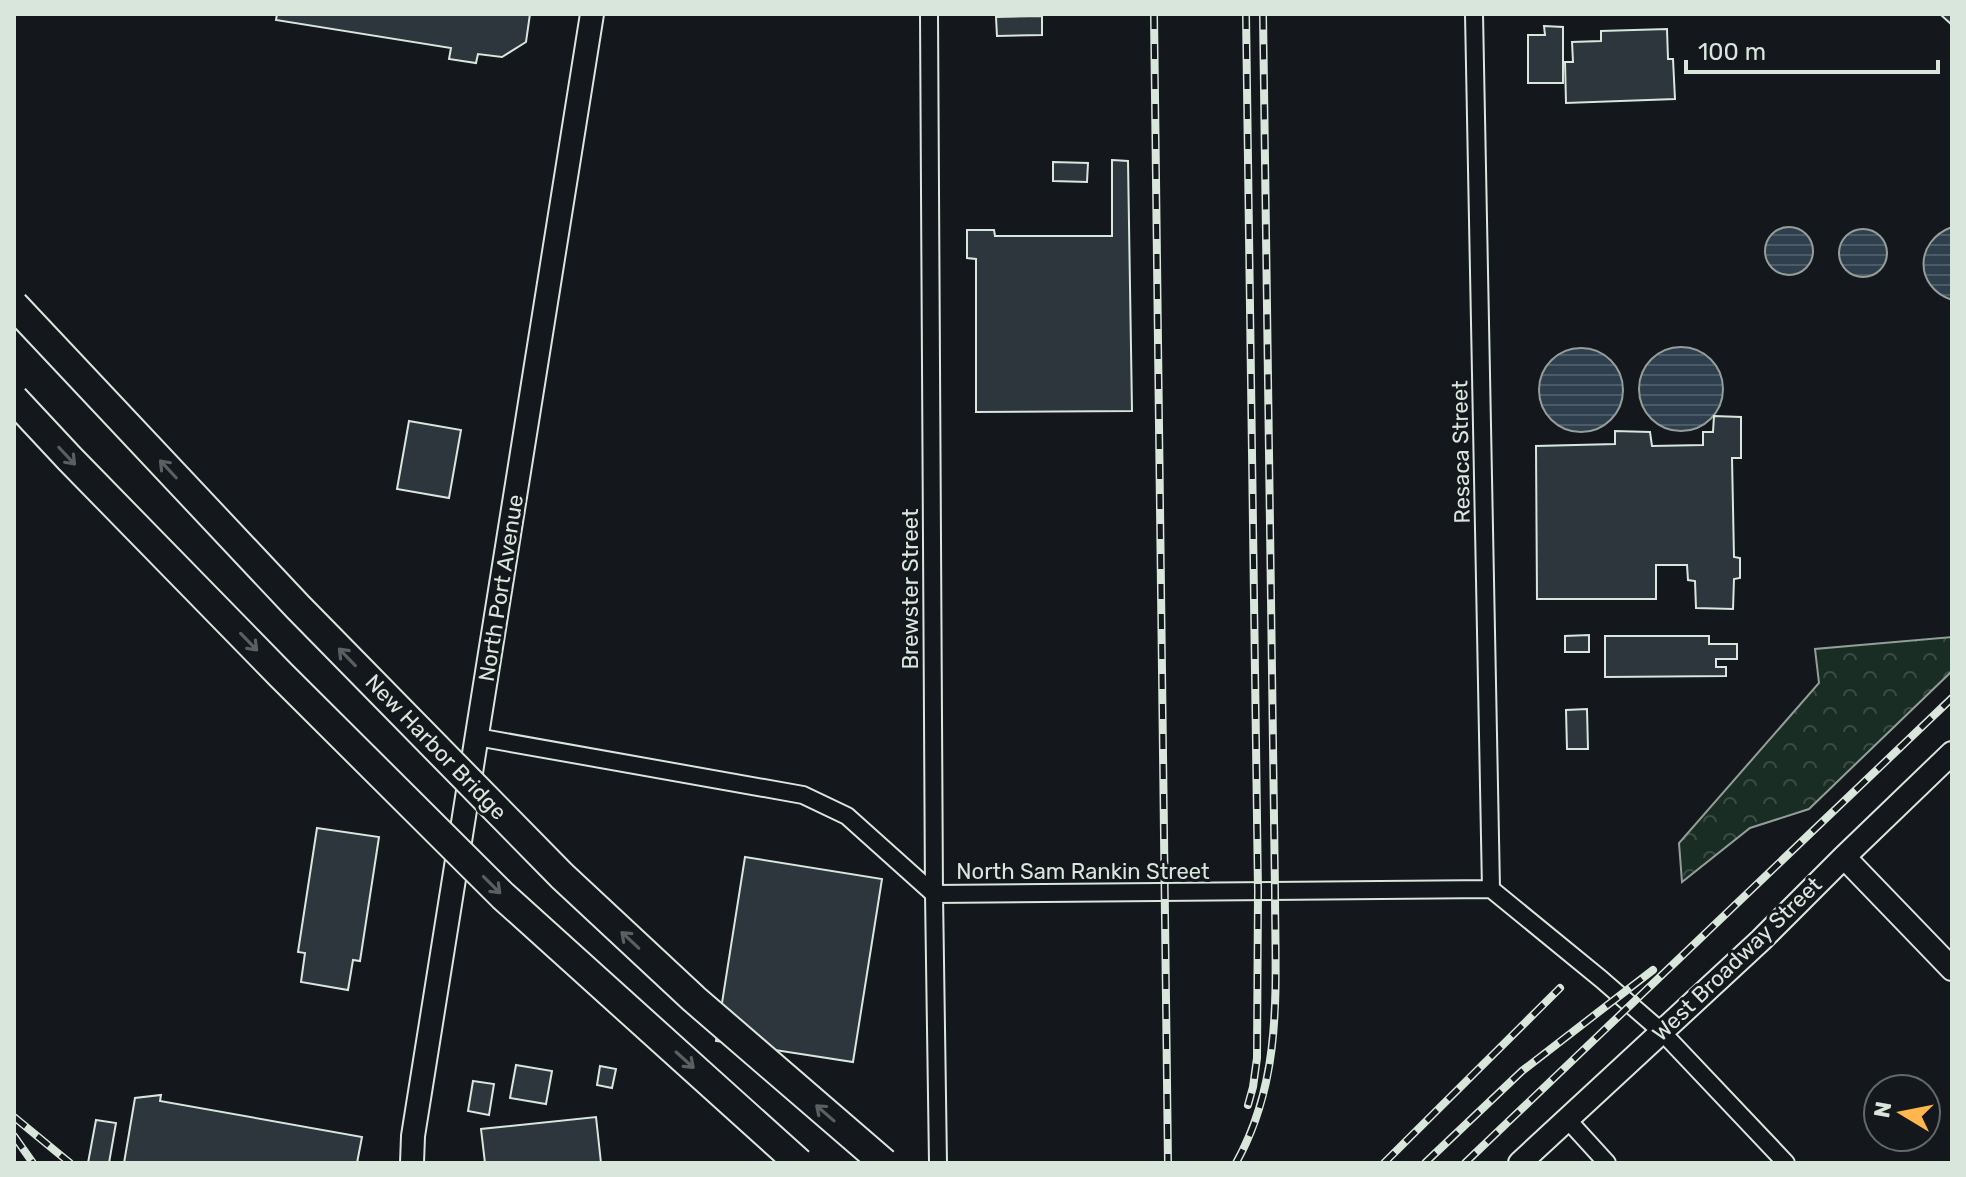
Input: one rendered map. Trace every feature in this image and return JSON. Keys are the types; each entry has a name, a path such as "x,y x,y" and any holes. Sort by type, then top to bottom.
{"highway":[{"name":"New Harbor Bridge","path":"14,305 298,607 562,876 705,1009 884,1163"},
{"path":"14,399 281,675 503,896 799,1163"}],"main road":[{"name":"North Port Avenue","path":"412,1163 413,1136 592,14"},
{"name":"West Broadway Street","path":"1520,1163 1949,761"},
{"path":"1844,857 1952,969"}],"street":[{"name":"Brewster Street","path":"929,14 938,1163"},
{"name":"Resaca Street","path":"1474,14 1491,889"},
{"name":"North Sam Rankin Street","path":"477,737 803,795 847,816 934,894 1491,889"},
{"path":"1491,889 1662,1032 1786,1163"},
{"path":"1566,1118 1607,1163"}],"green space":[{"path":"1952,637 1952,671 1809,809 1750,828 1682,882 1679,843 1819,683 1815,649"}],"water":[{"path":"1789,227 1806,234 1813,251 1806,268 1789,275 1772,268 1765,251 1772,234"},
{"path":"1952,227 1952,300 1931,285 1925,275 1924,264 1931,242"},
{"path":"1863,229 1872,230 1880,236 1886,244 1886,262 1880,270 1872,276 1863,277 1854,276 1846,270 1840,262 1839,253 1840,244 1846,236 1854,230"},
{"path":"1673,347 1689,347 1705,354 1716,365 1723,389 1720,405 1711,419 1689,431 1673,431 1657,424 1646,413 1639,397 1639,381 1646,365 1657,354"},
{"path":"1573,348 1589,348 1605,355 1616,366 1623,390 1620,406 1611,420 1589,432 1573,432 1557,425 1546,414 1539,398 1539,382 1546,366 1557,355"}],"building":[{"path":"277,14 530,14 526,42 502,57 478,54 476,63 449,59 451,48 276,20"},
{"path":"1942,14 1952,14 1952,25 1941,15"},
{"path":"1042,16 1042,35 997,36 996,17"},
{"path":"1544,26 1563,27 1563,83 1528,83 1528,35 1545,35"},
{"path":"1667,29 1668,59 1673,59 1675,99 1566,103 1565,62 1573,62 1572,42 1601,41 1601,31"},
{"path":"1112,160 1128,161 1132,411 976,412 976,259 967,258 967,230 994,230 995,236 1112,236"},
{"path":"1053,162 1088,163 1087,182 1053,181"},
{"path":"1714,416 1741,417 1741,458 1732,458 1734,557 1740,558 1740,578 1734,579 1733,609 1696,608 1695,581 1688,580 1687,565 1656,565 1656,599 1537,599 1536,446 1615,444 1615,431 1650,432 1652,446 1703,445 1703,432 1713,432"},
{"path":"409,421 461,430 449,498 397,489"},
{"path":"1589,635 1589,652 1565,652 1565,636"},
{"path":"1605,636 1709,636 1709,644 1737,644 1737,659 1716,659 1716,667 1726,667 1726,676 1605,677"},
{"path":"1587,709 1588,749 1567,749 1566,710"},
{"path":"317,828 379,837 360,961 353,960 348,990 301,982 305,953 298,952"},
{"path":"745,857 882,879 853,1062 716,1041"},
{"path":"516,1065 552,1071 546,1104 510,1098"},
{"path":"600,1066 616,1069 612,1088 597,1085"},
{"path":"473,1081 494,1084 489,1115 468,1111"},
{"path":"161,1095 160,1101 362,1137 357,1163 124,1163 135,1098"},
{"path":"596,1117 601,1163 485,1163 481,1129"},
{"path":"96,1120 116,1123 109,1163 88,1163"}],"railway":[{"path":"1154,14 1168,1163"},
{"path":"1246,14 1258,891 1257,1058 1248,1105"},
{"path":"1236,1163 1262,1098 1274,1030 1275,996 1263,14"},
{"path":"1465,1163 1952,698"},
{"path":"1425,1163 1522,1071 1653,970"},
{"path":"1384,1163 1560,988"},
{"path":"14,1117 70,1163"},
{"path":"14,1136 33,1163"}]}
